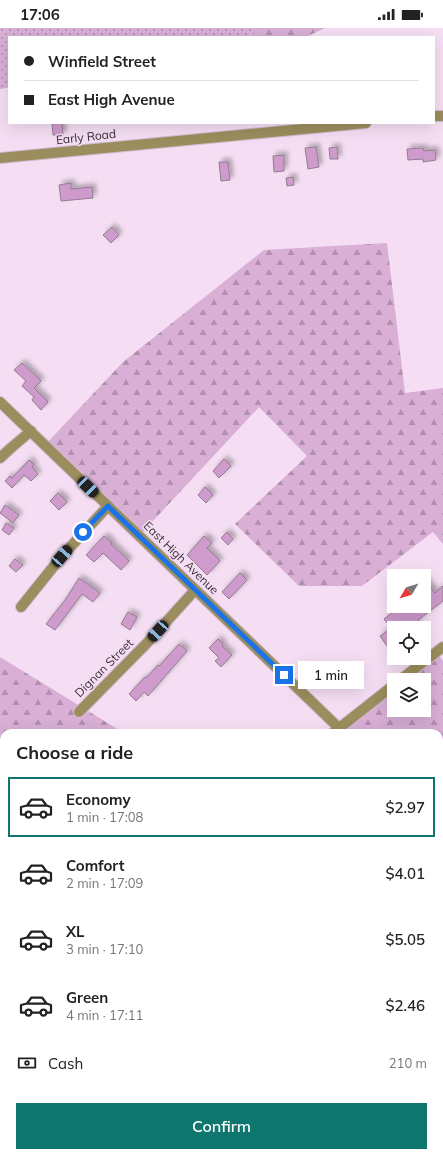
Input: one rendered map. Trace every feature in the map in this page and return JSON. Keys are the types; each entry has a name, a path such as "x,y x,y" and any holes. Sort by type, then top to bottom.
{"street":[{"name":"Early Road","path":"0,158 356,124"},
{"name":"East High Avenue","path":"0,402 195,590 336,729"},
{"path":"0,458 31,432"},
{"path":"21,608 66,551 108,506"},
{"name":"Dignan Street","path":"78,712 147,643 195,590"},
{"path":"409,673 443,647"},
{"path":"340,729 387,691"}],"green space":[{"path":"0,28 325,28 308,36 8,36 8,87 0,89"},
{"path":"0,28 259,28 253,36 8,36 8,87 0,89"},
{"path":"387,243 405,393 443,388 443,544 433,532 362,586 299,586 235,524 307,456 259,407 139,536 45,445 123,362 264,250"},
{"path":"436,652 443,661 443,729 338,729 387,691 387,717 431,717 431,673 409,673 419,665 431,665 431,656"},
{"path":"0,657 117,729 0,729"}],"building":[{"path":"52,124 62,124 63,135 53,135"},
{"path":"316,147 319,167 308,169 305,148"},
{"path":"337,147 338,159 330,159 329,148"},
{"path":"423,148 424,151 435,150 436,160 423,162 423,159 408,160 407,149"},
{"path":"284,155 284,171 274,172 273,156"},
{"path":"219,162 228,162 230,180 221,181"},
{"path":"293,177 294,185 287,186 286,178"},
{"path":"71,183 71,189 92,187 93,198 61,201 59,185"},
{"path":"112,227 119,235 111,243 103,235"},
{"path":"22,363 41,381 34,388 48,402 41,410 32,400 34,397 22,386 26,381 14,370"},
{"path":"224,459 231,466 219,478 213,471"},
{"path":"29,460 34,465 32,467 38,474 31,481 24,475 12,488 5,481 10,476 12,478"},
{"path":"205,487 213,495 206,503 198,495"},
{"path":"58,493 67,502 59,510 50,501"},
{"path":"5,505 19,515 13,523 0,513"},
{"path":"6,523 14,528 9,535 2,530"},
{"path":"227,532 233,539 228,545 221,538"},
{"path":"104,536 129,561 121,570 103,553 94,562 86,555"},
{"path":"204,536 212,543 207,548 220,561 207,575 187,555"},
{"path":"15,559 23,565 16,572 9,566"},
{"path":"240,573 247,580 229,599 222,592"},
{"path":"79,578 100,593 93,602 82,594 55,630 46,624 65,600"},
{"path":"443,586 443,601 431,610 431,588 435,593"},
{"path":"128,612 137,617 130,630 121,624"},
{"path":"392,613 427,613 418,620 419,621 387,621 387,623 384,619"},
{"path":"387,631 387,646 380,636"},
{"path":"218,639 223,644 222,646 232,655 221,667 215,661 219,658 209,648"},
{"path":"179,644 187,651 148,696 144,692 136,701 129,694 145,677 146,678 158,665 159,666"}],"route":[{"path":"83,532 108,506 284,675"}]}
